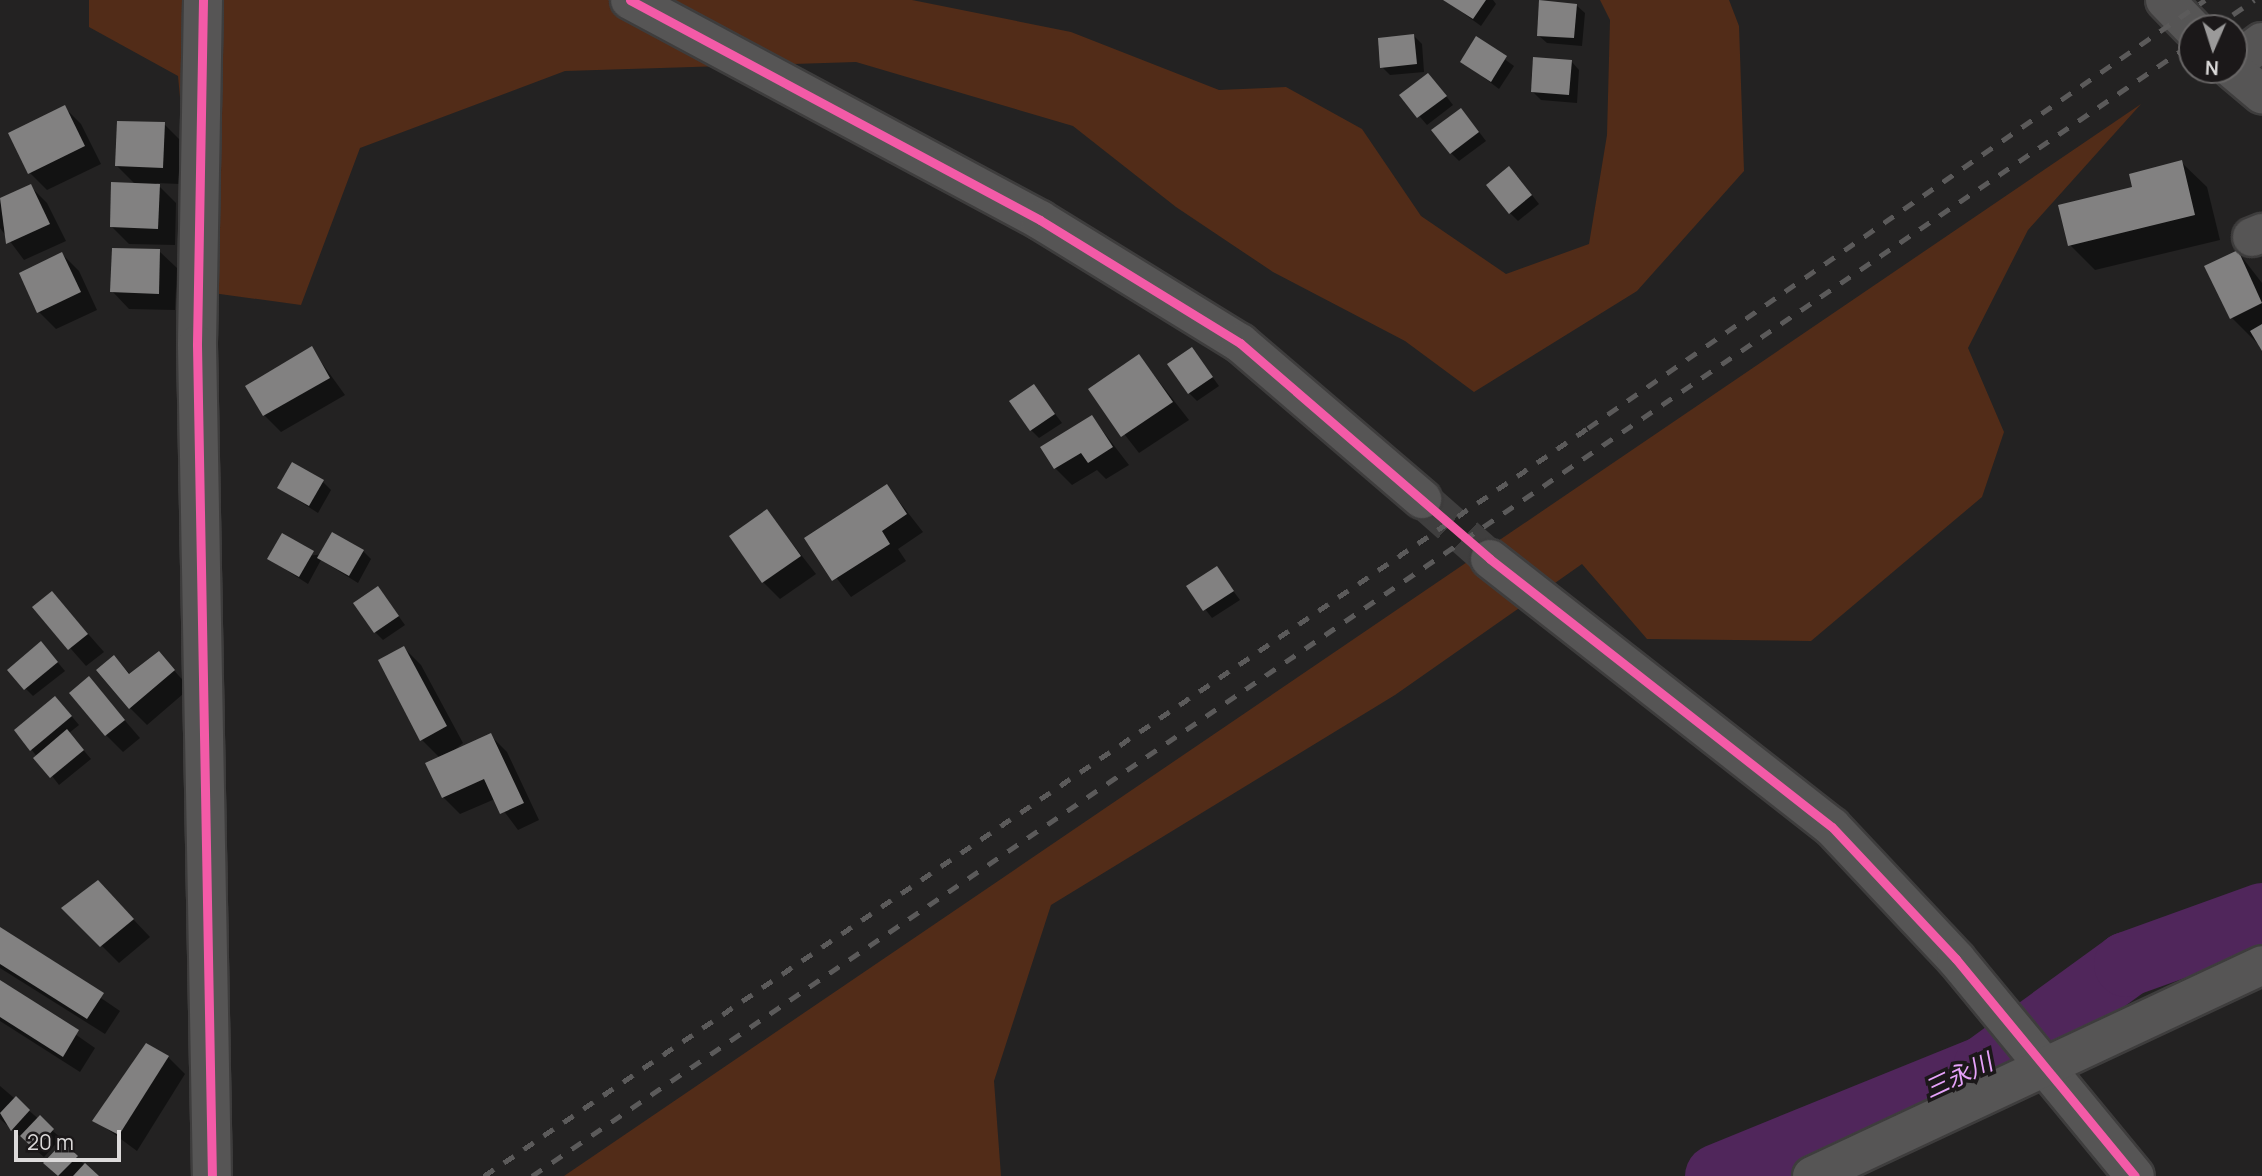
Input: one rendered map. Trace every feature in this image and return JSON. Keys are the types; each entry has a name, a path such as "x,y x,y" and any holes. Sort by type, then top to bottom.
{"street":[{"path":"203,0 197,345 212,1176"},
{"path":"630,0 1040,220 1240,343 1422,499"},
{"path":"2165,0 2178,14"},
{"path":"2248,83 2262,94"},
{"path":"1490,559 1832,827 1956,959 2135,1176"},
{"path":"1812,1176 2040,1062 2262,965"}],"shaded area":[{"path":"89,0 912,0 1071,32 1219,90 1286,87 1362,129 1421,216 1506,274 1589,244 1607,135 1610,20 1600,0 1729,0 1739,26 1744,171 1637,291 1474,392 1405,341 1273,272 1176,207 1073,126 856,62 565,71 360,148 301,305 198,291 178,76 89,27"},
{"path":"2141,104 2028,230 1968,348 2004,432 1982,497 1811,641 1647,639 1582,564 1395,695 1051,905 994,1081 1001,1176 564,1176"}],"building":[{"path":"1443,0 1486,0 1473,19"},
{"path":"1539,0 1577,4 1574,38 1537,36"},
{"path":"1414,34 1417,64 1380,68 1378,38"},
{"path":"1476,36 1507,56 1491,82 1460,62"},
{"path":"1533,57 1572,60 1569,95 1531,92"},
{"path":"1428,73 1447,96 1417,118 1399,95"},
{"path":"65,105 85,146 28,174 8,133"},
{"path":"1461,108 1479,132 1450,154 1431,130"},
{"path":"117,121 165,122 163,168 115,166"},
{"path":"2182,160 2195,215 2068,246 2058,205 2132,187 2129,174"},
{"path":"1509,166 1532,195 1509,214 1486,185"},
{"path":"111,182 160,184 158,229 110,227"},
{"path":"31,184 50,224 6,244 0,198"},
{"path":"112,248 160,249 159,294 110,292"},
{"path":"2238,250 2262,303 2230,319 2204,266"},
{"path":"62,252 81,292 37,313 19,273"},
{"path":"2262,324 2262,351 2250,331"},
{"path":"312,346 330,378 263,416 245,386"},
{"path":"1192,347 1213,377 1188,394 1167,364"},
{"path":"1139,354 1173,402 1121,437 1088,389"},
{"path":"1034,384 1055,414 1030,431 1009,401"},
{"path":"1092,415 1113,447 1088,463 1081,453 1054,469 1040,447"},
{"path":"292,462 324,480 309,506 277,488"},
{"path":"887,484 907,514 882,531 890,544 832,581 804,538"},
{"path":"767,509 801,556 762,583 729,536"},
{"path":"332,532 364,550 349,576 317,558"},
{"path":"282,533 314,551 299,577 267,559"},
{"path":"1217,566 1234,591 1203,611 1186,586"},
{"path":"378,586 399,616 374,633 353,603"},
{"path":"52,591 88,634 68,650 32,607"},
{"path":"41,641 58,662 24,690 7,670"},
{"path":"404,646 447,726 420,741 378,660"},
{"path":"159,651 175,670 129,709 96,670 114,655 129,674"},
{"path":"89,676 125,720 105,736 69,693"},
{"path":"55,696 72,716 30,751 14,730"},
{"path":"67,729 84,750 50,778 33,758"},
{"path":"491,733 524,803 500,814 484,779 442,798 425,763"},
{"path":"98,880 134,919 100,947 61,908"},
{"path":"0,927 104,993 87,1019 0,964"},
{"path":"0,980 79,1030 63,1057 0,1017"},
{"path":"146,1043 169,1056 119,1135 92,1121"},
{"path":"16,1096 30,1110 11,1131 0,1113"},
{"path":"40,1115 54,1129 35,1150 20,1136"},
{"path":"63,1142 78,1156 58,1176 43,1163"},
{"path":"85,1163 99,1176 73,1176"}],"waterway":[{"name":"三永川","path":"1717,1176 1985,1067 2126,964 2262,915"}],"tunnel":[{"path":"1422,499 1490,559"}],"railway":[{"path":"484,1176 1588,428 2205,0"},
{"path":"2234,14 2254,0"},
{"path":"532,1176 2178,53"}],"cycle path":[{"path":"203,0 197,345 212,1176"},
{"path":"630,0 1040,220 1240,343 1490,559 1832,827 1956,959 2135,1176"}]}
